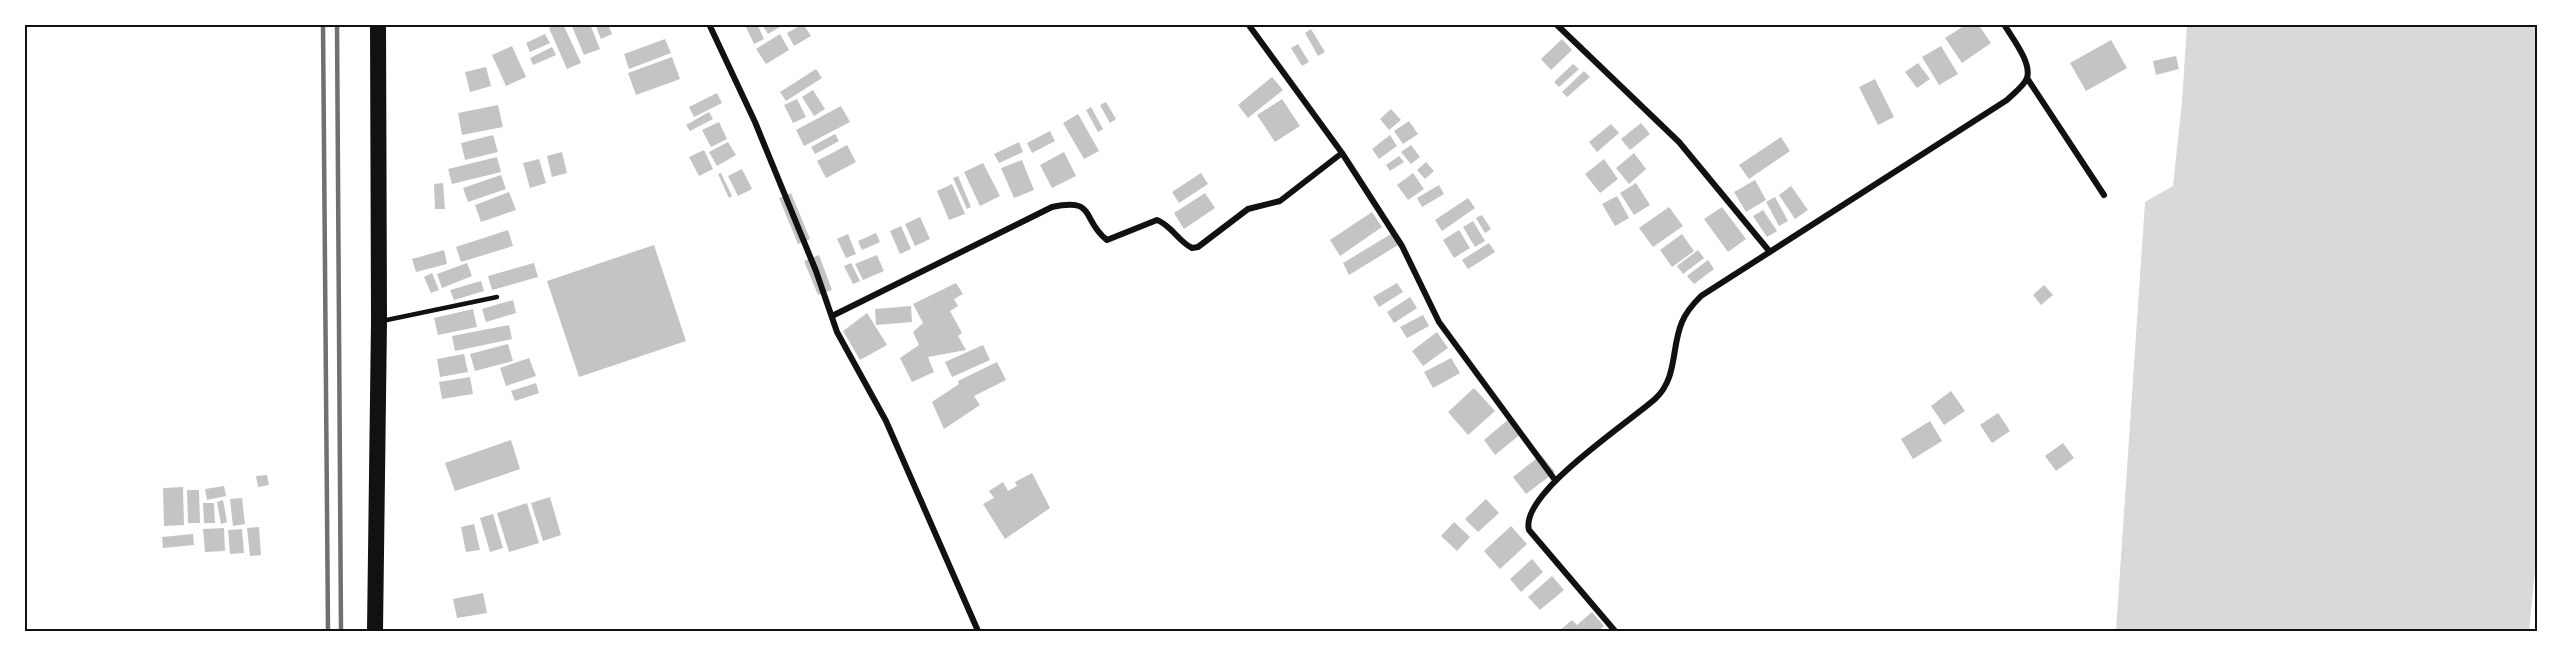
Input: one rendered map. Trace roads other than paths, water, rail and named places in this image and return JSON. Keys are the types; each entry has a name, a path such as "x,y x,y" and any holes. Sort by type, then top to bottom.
{"highway":[{"path":"375,631 379,321 378,24"}],"street":[{"path":"710,24 755,122 837,332 886,421 978,631"},
{"path":"1248,24 1342,153 1414,267 1438,322 1555,480"},
{"path":"1556,24 1679,142 1770,252"},
{"path":"2004,24 2027,66 2027,78 2104,195"},
{"path":"1615,631 1529,530 1526,522 1529,512 1555,480 1657,397 1670,376 1681,324 1690,308 1701,296 2007,100 2027,78"},
{"path":"831,316 1052,207 1072,203 1084,208 1107,240 1156,219 1163,222 1184,244 1192,248 1198,247 1248,209 1263,208 1280,201 1342,153"}],"lane":[{"path":"379,321 496,297"}],"railway":[{"path":"323,24 328,631"},
{"path":"337,24 341,631"}]}
